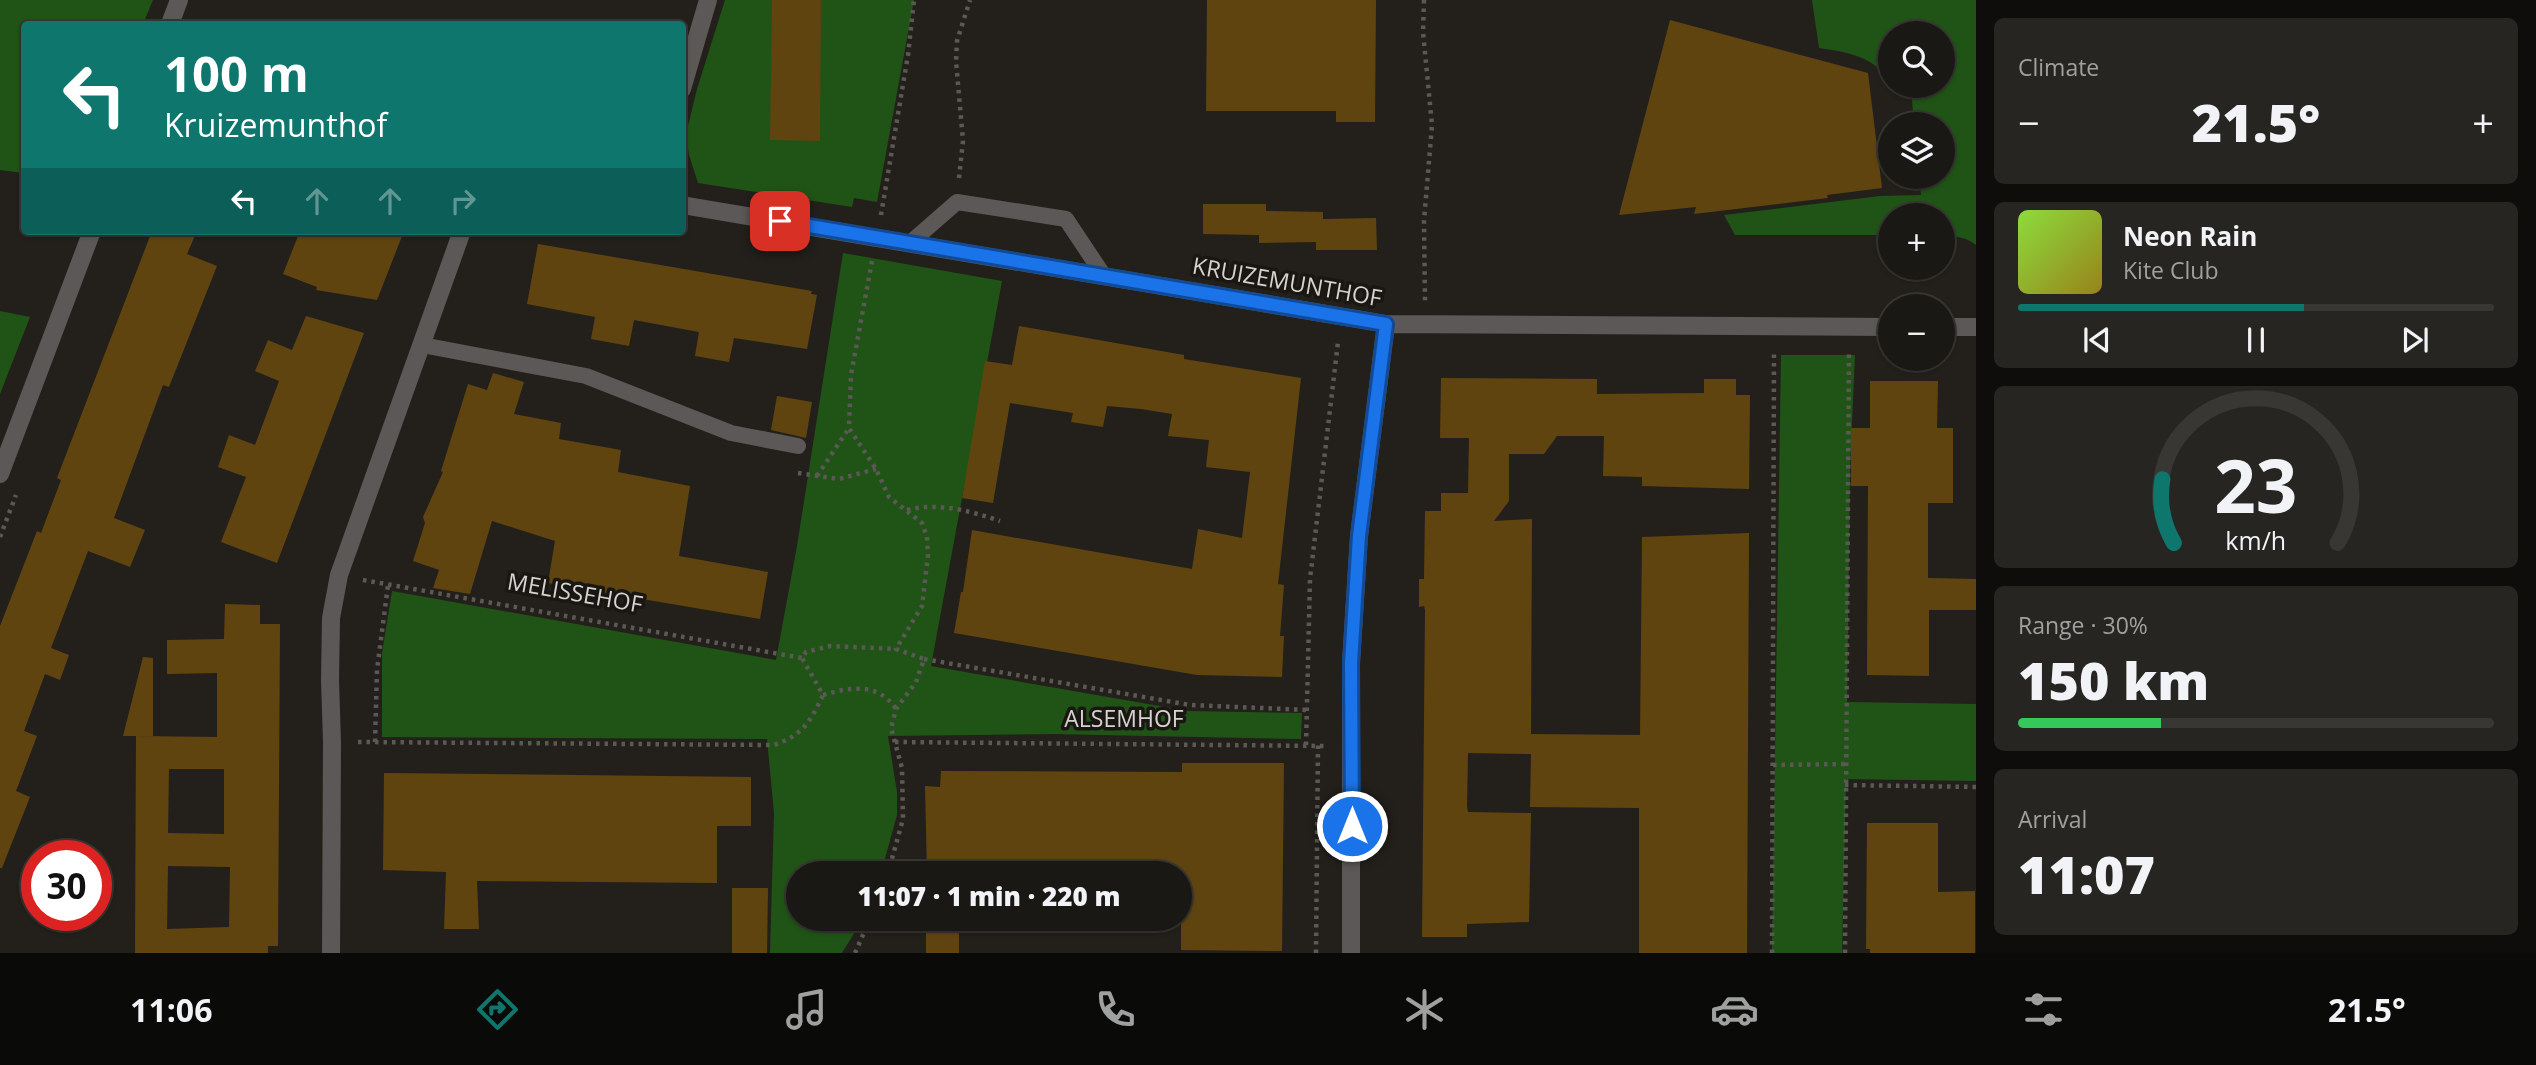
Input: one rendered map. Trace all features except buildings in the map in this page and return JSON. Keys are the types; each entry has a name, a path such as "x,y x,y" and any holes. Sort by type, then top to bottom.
{"street":[{"path":"171,21 179,0"},
{"path":"686,75 708,0"},
{"name":"KRUIZEMUNTHOF","path":"686,206 1386,324 1878,327"},
{"path":"0,474 90,235"},
{"path":"331,953 331,618 339,575 461,235"},
{"path":"1351,953 1351,663 1359,536 1386,324"},
{"path":"1955,327 1976,327"}],"lane":[{"path":"910,243 957,202 1066,219 1104,276"},
{"path":"422,345 586,376 731,433 798,446"}],"path":[{"path":"816,477 849,428 851,375 908,55 914,0"},
{"path":"959,178 963,141 956,61 957,41 970,0"},
{"path":"1424,0 1423,32 1432,125 1424,222 1425,326"},
{"path":"1306,745 1310,579 1336,354 1343,317"},
{"path":"1772,953 1774,325"},
{"path":"1845,953 1849,326"},
{"path":"849,428 876,469 890,497 922,523 927,537 928,555 922,606 896,649"},
{"path":"798,446 794,472 839,478 876,469"},
{"path":"906,510 924,505 970,511 1000,521"},
{"name":"MELISSEHOF","path":"339,575 802,658"},
{"path":"375,742 377,670 388,585"},
{"name":"ALSEMHOF","path":"802,658 806,652 830,646 896,649 925,659 1190,705 1308,710"},
{"path":"802,658 823,695"},
{"path":"891,861 903,819 902,768 891,728 896,709 916,682 925,659"},
{"path":"332,742 774,745 792,739 804,728 823,695 855,687 871,689 896,709"},
{"name":"ALSEMHOF","path":"895,742 1318,745 1352,750"},
{"path":"1316,953 1318,745"},
{"path":"1773,765 1845,764"},
{"path":"1845,785 1976,787"},
{"path":"855,953 865,931"}],"green space":[{"path":"0,0 153,0 144,21 21,21 21,173 0,170"},
{"path":"725,0 914,0 877,202 854,198 852,207 698,183 686,134"},
{"path":"1812,0 1976,0 1976,245 1955,236 1955,203 1878,203 1878,235 1735,235 1724,215 1880,196 1921,195 1920,189 1955,189 1955,112 1913,112 1912,100 1955,98 1955,21 1878,21 1878,68 1847,53 1819,48"},
{"path":"843,253 1002,281 931,666 1188,711 1302,713 1301,739 1052,734 888,736 897,792 897,815 884,861 786,861 786,931 855,931 842,953 770,953 774,813 767,739 382,737 382,653 392,591 776,660 797,546"},
{"path":"0,311 30,317 0,394"},
{"path":"1781,355 1855,355 1850,468 1847,702 1976,704 1976,781 1846,779 1842,953 1772,953"}],"route":[{"path":"780,221 1386,324 1359,536 1351,663 1352,826"}]}
